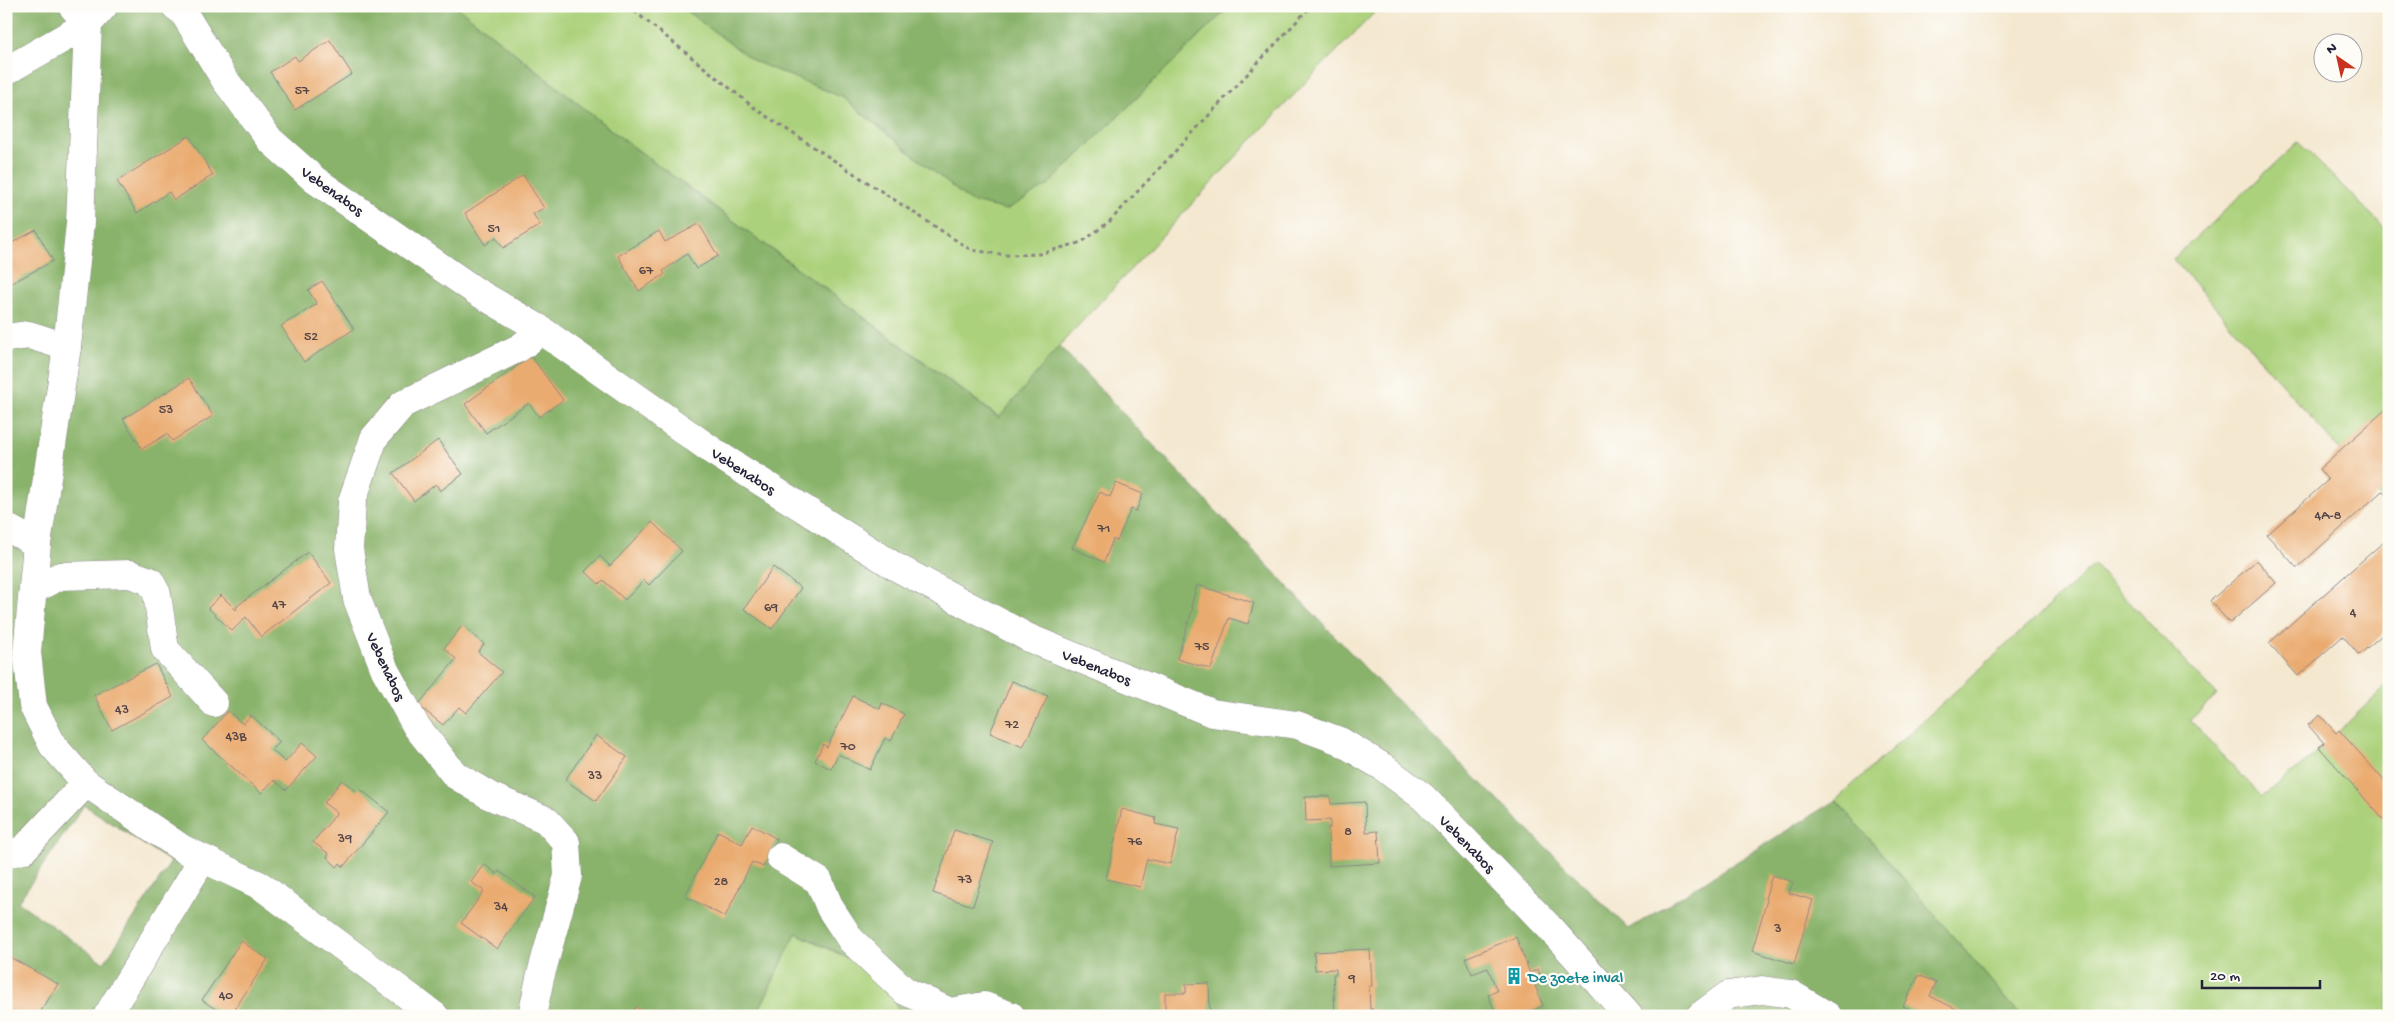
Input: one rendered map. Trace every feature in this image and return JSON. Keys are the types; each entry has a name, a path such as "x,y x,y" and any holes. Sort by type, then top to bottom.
{"street":[{"name":"Vebenabos","path":"175,6 183,12 225,80 270,140 323,185 477,292 537,327 717,454 880,557 1029,638 1212,713 1297,725 1340,741 1383,767 1423,797 1548,926 1629,1016"},
{"path":"6,72 88,12"},
{"path":"88,12 80,223 68,347 37,544 27,652 33,706 53,746 86,783 202,860 261,886 435,1016"},
{"name":"Vebenabos","path":"532,1016 540,978 568,876 566,842 546,820 490,796 455,775 416,726 385,670 358,599 349,549 352,501 374,438 403,404 519,348 530,340 537,327"},
{"path":"6,338 29,335 68,347"},
{"path":"6,527 37,544"},
{"path":"33,590 60,576 130,574 150,581 157,594 165,649 214,703"},
{"path":"6,854 23,850 86,783"},
{"path":"780,857 819,881 830,908 851,940 905,991 950,1014 984,1006 1011,1016"},
{"path":"107,1016 202,860"},
{"path":"1700,1016 1728,995 1762,990 1791,994 1828,1016"}],"path":[{"path":"628,6 756,110 971,250 1006,255 1039,254 1082,242 1110,221 1311,6"}],"green space":[{"path":"6,6 456,6 616,134 999,418 1059,346 1384,688 1629,929 1836,800 2021,1016 901,1016 893,997 853,960 796,933 756,1016 6,1016","holes":["84,805 171,862 104,963 18,902"]},
{"path":"456,6 680,6 754,61 842,97 970,201 1048,185 1230,6 1381,6 1305,83 1059,346 1000,418 616,134"},
{"path":"680,6 1230,6 1048,185 1006,210 970,201 842,97 754,61"},
{"path":"2298,142 2389,232 2389,507 2173,259"},
{"path":"2094,565 2217,695 2190,720 2262,797 2309,760 2389,683 2389,1016 2021,1016 1836,800"},
{"path":"796,933 852,960 893,997 901,1016 756,1016"}],"building":[{"path":"330,40 352,74 295,110 270,72 295,56 298,61"},
{"path":"189,136 213,175 174,200 169,192 137,213 117,181"},
{"path":"523,175 544,208 533,214 540,225 503,248 496,237 485,245 465,213"},
{"path":"699,224 718,256 696,269 687,254 663,271 665,274 639,291 618,256 659,231 665,242"},
{"path":"36,230 53,261 6,286 6,246"},
{"path":"322,281 354,329 304,362 281,326 317,304 308,290"},
{"path":"531,356 563,400 539,417 529,403 486,433 465,404"},
{"path":"189,378 213,416 172,441 167,434 142,449 123,419"},
{"path":"2385,410 2389,414 2389,498 2382,491 2297,568 2267,535 2328,480 2319,469"},
{"path":"438,440 463,474 440,491 436,484 414,501 393,473"},
{"path":"1116,483 1143,494 1136,511 1131,509 1117,541 1113,539 1104,562 1072,548 1100,492 1110,497"},
{"path":"652,522 682,551 649,585 644,580 625,600 603,580 599,584 585,571 600,556 610,566"},
{"path":"2389,537 2389,629 2359,655 2343,636 2298,676 2269,643"},
{"path":"308,552 331,583 261,637 246,617 232,631 208,608 221,595 236,610 237,606"},
{"path":"2257,560 2276,583 2230,623 2210,601"},
{"path":"773,567 801,588 772,629 744,609"},
{"path":"1197,585 1254,603 1248,624 1229,618 1211,669 1177,659 1193,607 1191,606"},
{"path":"463,625 484,644 478,652 502,672 466,713 459,707 443,725 418,705 456,659 444,648"},
{"path":"156,664 173,697 112,730 94,695"},
{"path":"1012,681 1048,696 1023,747 990,733"},
{"path":"853,696 880,709 882,703 904,714 891,741 885,738 870,770 838,754 831,769 815,761 823,744 827,747"},
{"path":"228,711 243,724 251,715 280,742 272,750 285,762 302,743 317,756 286,790 274,780 261,793 202,740"},
{"path":"2320,715 2336,733 2339,730 2389,786 2389,826 2319,747 2324,743 2308,725"},
{"path":"596,735 627,757 596,801 565,780"},
{"path":"342,780 356,791 359,788 389,812 343,867 340,863 337,867 327,857 329,854 313,842 337,813 324,803"},
{"path":"1330,796 1331,804 1365,802 1366,832 1378,831 1380,863 1329,866 1328,827 1330,828 1330,820 1306,821 1305,797"},
{"path":"1122,809 1156,818 1155,824 1179,829 1170,864 1147,859 1140,887 1106,879"},
{"path":"752,825 777,839 763,867 752,862 725,917 685,896 718,831 742,844"},
{"path":"954,830 993,842 973,906 933,893"},
{"path":"484,864 497,874 499,871 535,897 497,949 461,923 484,891 471,882"},
{"path":"1772,875 1793,882 1789,893 1813,900 1794,964 1752,951 1767,900 1765,899"},
{"name":"De zoete inval","path":"1516,937 1530,973 1538,969 1540,975 1532,978 1543,1006 1518,1016 1497,1016 1488,995 1497,991 1488,968 1472,974 1465,958"},
{"path":"241,941 268,959 230,1016 222,1016 221,1013 202,1000"},
{"path":"1370,949 1372,986 1369,986 1370,1009 1373,1009 1373,1016 1341,1016 1340,1012 1335,1013 1333,974 1336,974 1336,969 1315,970 1314,952"},
{"path":"6,955 58,984 38,1016 6,1016"},
{"path":"1919,975 1936,983 1930,996 1970,1016 1919,1016 1920,1014 1903,1006"},
{"path":"1209,983 1210,1016 1165,1016 1165,993 1186,993 1186,984"},
{"path":"636,1007 653,1016 631,1016"}],"place":[{"name":"De zoete inval","path":"1514,976"}]}
